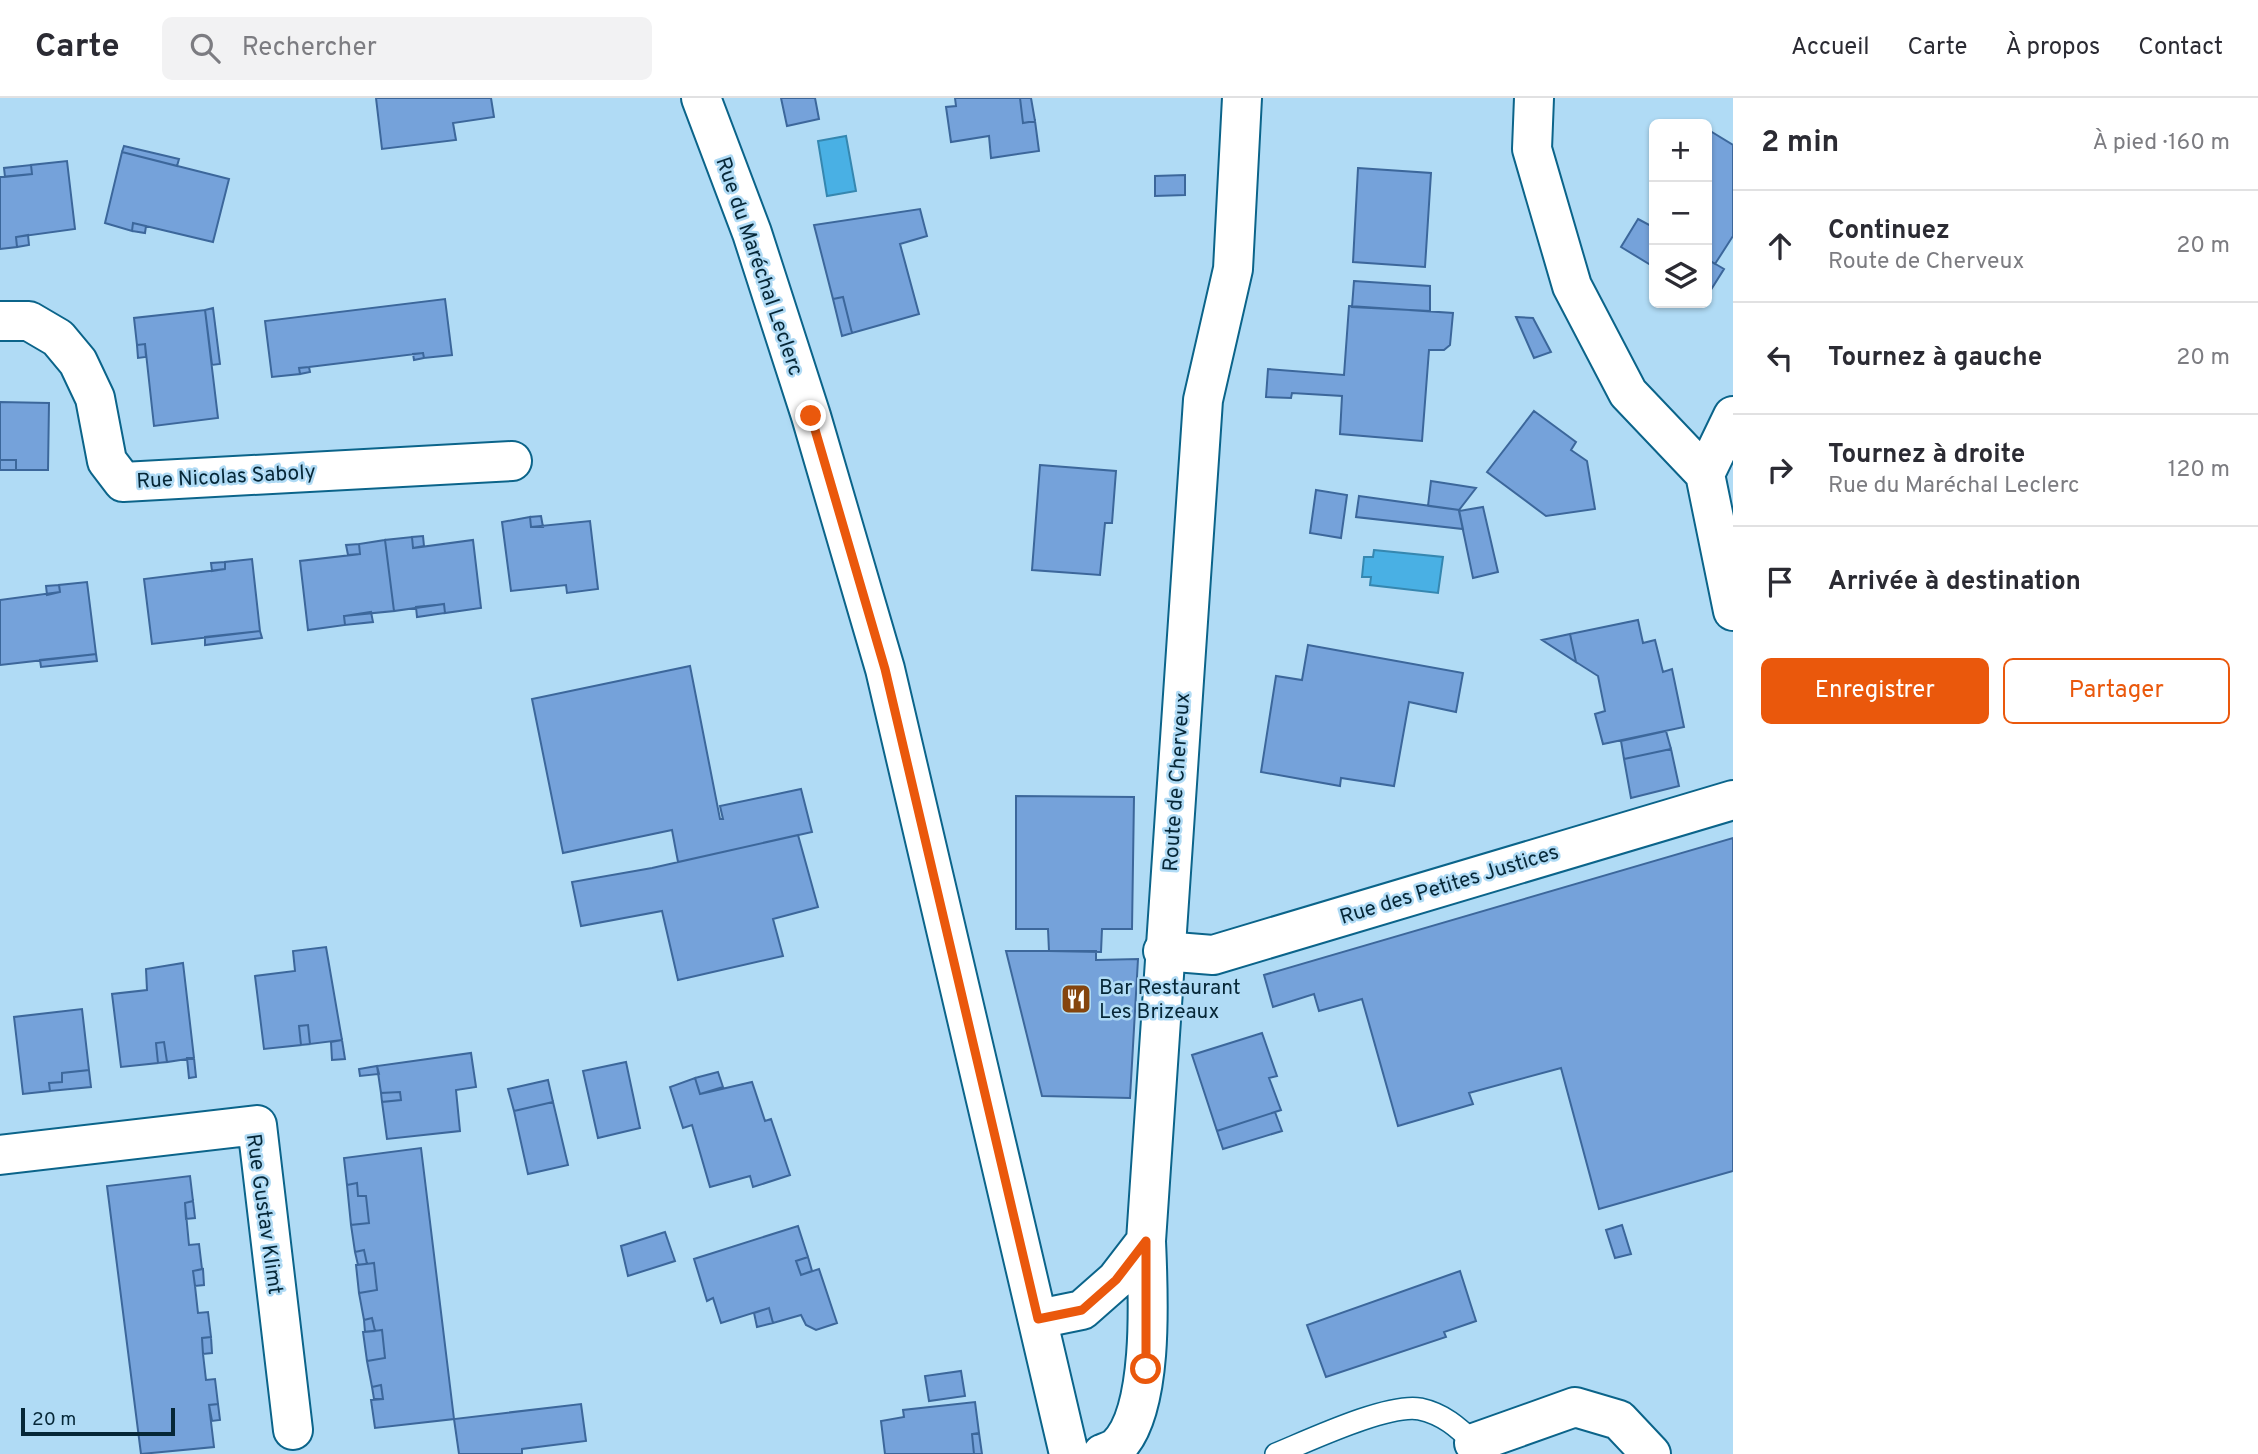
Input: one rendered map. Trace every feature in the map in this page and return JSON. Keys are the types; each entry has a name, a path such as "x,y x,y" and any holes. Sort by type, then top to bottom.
{"main road":[{"name":"Rue du Maréchal Leclerc","path":"701,98 752,233 811,416 885,669 1069,1454"},
{"name":"Route de Cherveux","path":"1102,1454 1117,1446 1134,1415 1146,1369 1146,1241 1163,951 1203,400 1233,270 1242,98"},
{"path":"1534,98 1532,149 1572,286 1628,393 1705,474 1733,611"},
{"name":"Rue Nicolas Saboly","path":"0,321 29,321 58,338 78,362 95,398 107,461 123,482 512,461"},
{"path":"1705,474 1733,416"},
{"name":"Rue des Petites Justices","path":"1163,951 1213,955 1733,800"},
{"name":"Rue Gustav Klimt","path":"0,1155 257,1125 293,1430"},
{"path":"1038,1319 1082,1310 1116,1280 1146,1241"},
{"path":"1474,1443 1575,1408 1619,1420 1651,1454"}],"lane":[{"path":"1276,1454 1366,1417 1418,1408 1452,1422 1474,1443"}],"water":[{"path":"846,136 856,191 827,196 818,141"},
{"path":"1374,550 1443,557 1438,593 1370,585 1371,577 1362,577 1364,557 1373,557"}],"building":[{"path":"376,98 491,98 494,117 453,123 456,140 382,149"},
{"path":"781,98 815,98 819,119 787,126"},
{"path":"955,98 1020,98 1023,123 1035,121 1039,151 991,158 989,136 951,142 946,107 956,106"},
{"path":"1020,98 1031,98 1035,121 1023,123"},
{"path":"1712,132 1733,145 1733,236 1715,264 1712,262"},
{"path":"124,146 179,159 177,166 122,152"},
{"path":"122,152 229,179 213,242 133,223 132,231 105,223"},
{"path":"67,161 75,229 16,237 17,247 0,249 0,177 32,174 31,165"},
{"path":"31,165 32,174 5,177 4,168"},
{"path":"1358,168 1431,173 1425,267 1353,262"},
{"path":"1185,175 1185,195 1155,196 1155,176"},
{"path":"920,209 927,236 900,244 919,314 852,333 843,297 833,299 814,225"},
{"path":"1638,219 1649,225 1649,264 1621,247"},
{"path":"133,223 146,226 145,233 132,231"},
{"path":"28,235 29,245 17,247 16,237"},
{"path":"1712,262 1724,269 1712,288"},
{"path":"1354,281 1430,286 1430,311 1352,307"},
{"path":"843,297 852,333 842,336 833,299"},
{"path":"445,299 452,355 424,358 423,353 299,368 300,374 272,377 265,321"},
{"path":"1349,306 1453,313 1450,345 1444,350 1429,350 1422,441 1340,434 1342,396 1292,393 1291,398 1266,397 1268,369 1344,375"},
{"path":"213,308 220,364 212,365 205,310"},
{"path":"205,310 218,418 154,426 145,344 137,345 134,318"},
{"path":"1516,317 1533,318 1551,352 1534,358"},
{"path":"145,344 146,357 138,358 137,345"},
{"path":"423,353 424,358 414,360 413,354"},
{"path":"309,367 310,372 300,374 299,368"},
{"path":"0,402 49,403 48,470 16,470 16,460 0,460"},
{"path":"1534,411 1576,442 1571,450 1587,461 1595,509 1546,516 1487,472"},
{"path":"0,460 16,460 16,470 0,470"},
{"path":"1040,465 1116,471 1112,523 1105,523 1100,575 1032,570"},
{"path":"1431,481 1476,488 1459,510 1428,506"},
{"path":"1316,490 1347,495 1341,538 1310,533"},
{"path":"1359,496 1459,510 1463,529 1356,517"},
{"path":"1483,507 1498,572 1473,578 1459,511"},
{"path":"541,516 543,527 531,527 530,517"},
{"path":"530,517 531,527 590,521 598,589 567,593 566,585 511,591 502,522"},
{"path":"423,536 424,546 413,548 412,537"},
{"path":"412,537 413,548 473,540 481,608 445,613 444,604 394,611 385,540"},
{"path":"385,540 394,611 344,616 345,625 308,630 300,561 360,554 359,544"},
{"path":"359,544 360,554 348,555 346,545"},
{"path":"252,559 260,631 152,644 144,579 225,569 225,562"},
{"path":"225,562 225,569 212,571 211,563"},
{"path":"87,582 96,654 0,665 0,600 60,592 59,585"},
{"path":"59,585 60,592 47,595 46,586"},
{"path":"444,604 445,613 417,617 416,607"},
{"path":"371,612 373,622 345,625 344,616"},
{"path":"1638,620 1643,643 1655,640 1663,672 1672,669 1684,727 1603,744 1595,714 1605,711 1598,676 1576,662 1570,634"},
{"path":"260,631 262,638 205,645 205,637"},
{"path":"1570,634 1576,662 1542,640"},
{"path":"1308,645 1463,673 1456,712 1409,702 1394,786 1341,778 1340,786 1261,772 1276,676 1302,680"},
{"path":"96,654 97,661 41,667 40,660"},
{"path":"690,666 720,819 723,819 720,806 801,789 812,832 678,862 672,830 563,853 532,699"},
{"path":"1666,731 1671,749 1624,759 1621,741"},
{"path":"1671,749 1679,786 1631,798 1624,759"},
{"path":"1016,796 1134,797 1132,929 1102,929 1101,952 1049,951 1048,929 1016,929"},
{"path":"798,835 818,907 773,919 783,956 678,980 662,911 581,926 572,882 652,868"},
{"path":"1733,838 1733,1171 1599,1209 1561,1068 1469,1093 1473,1104 1398,1126 1362,999 1319,1011 1314,994 1273,1007 1264,975"},
{"path":"326,947 342,1040 310,1044 308,1025 299,1026 301,1045 264,1049 255,976 295,971 293,951"},
{"name":"Bar Restaurant Les Brizeaux","path":"1006,951 1096,951 1096,960 1138,959 1130,1098 1042,1096"},
{"path":"183,963 194,1058 167,1062 164,1042 156,1043 158,1063 121,1067 112,994 147,990 146,969"},
{"path":"82,1009 89,1070 62,1073 62,1082 49,1083 50,1091 23,1094 14,1017"},
{"path":"308,1025 310,1044 301,1045 299,1026"},
{"path":"1262,1033 1277,1076 1269,1078 1281,1110 1217,1131 1192,1055"},
{"path":"342,1040 345,1059 332,1060 331,1042"},
{"path":"164,1042 167,1062 158,1063 156,1043"},
{"path":"471,1053 476,1087 456,1090 460,1131 387,1139 382,1102 401,1100 400,1092 381,1093 377,1066"},
{"path":"187,1058 194,1058 196,1077 189,1078"},
{"path":"626,1062 640,1128 598,1138 583,1071"},
{"path":"377,1066 379,1074 360,1076 359,1069"},
{"path":"89,1070 91,1087 50,1091 49,1083 62,1082 62,1073"},
{"path":"718,1072 723,1087 700,1094 695,1078"},
{"path":"695,1078 700,1094 752,1082 765,1121 771,1119 790,1175 753,1187 750,1176 710,1187 692,1125 683,1128 670,1087"},
{"path":"548,1080 553,1102 514,1111 508,1089"},
{"path":"400,1092 401,1100 382,1102 381,1093"},
{"path":"553,1102 568,1165 528,1174 514,1111"},
{"path":"1275,1112 1282,1131 1223,1149 1217,1131"},
{"path":"421,1148 454,1419 375,1428 371,1400 383,1399 381,1385 372,1387 367,1361 385,1358 382,1330 375,1331 372,1318 364,1320 359,1293 377,1290 374,1263 367,1264 364,1250 355,1252 351,1225 369,1223 366,1196 358,1196 357,1183 347,1185 344,1158"},
{"path":"190,1176 193,1201 185,1203 189,1245 199,1244 202,1269 193,1271 198,1313 208,1312 211,1337 202,1338 206,1380 215,1379 218,1404 209,1405 214,1447 141,1454 107,1186"},
{"path":"357,1183 358,1196 366,1196 369,1223 351,1225 347,1185"},
{"path":"193,1201 195,1218 186,1219 185,1203"},
{"path":"1622,1225 1631,1254 1615,1258 1606,1230"},
{"path":"798,1226 808,1257 796,1261 801,1275 819,1269 837,1323 816,1330 806,1325 801,1315 773,1323 769,1308 721,1323 713,1298 707,1301 694,1259"},
{"path":"665,1232 675,1261 628,1276 621,1246"},
{"path":"364,1250 367,1264 358,1265 355,1252"},
{"path":"808,1257 812,1271 801,1275 796,1261"},
{"path":"374,1263 377,1290 359,1293 356,1265"},
{"path":"203,1269 204,1285 195,1286 193,1271"},
{"path":"1460,1271 1476,1321 1444,1332 1446,1337 1326,1377 1307,1325"},
{"path":"769,1308 773,1323 757,1327 754,1313"},
{"path":"372,1318 375,1331 365,1332 364,1320"},
{"path":"382,1330 385,1358 367,1361 363,1332"},
{"path":"211,1337 212,1353 203,1354 202,1338"},
{"path":"961,1371 965,1396 929,1401 925,1376"},
{"path":"381,1385 383,1399 374,1399 372,1387"},
{"path":"975,1402 979,1433 972,1434 974,1454 885,1454 881,1421 904,1417 903,1410"},
{"path":"218,1404 220,1420 212,1421 209,1405"},
{"path":"581,1404 586,1441 522,1449 522,1454 459,1454 454,1419"},
{"path":"979,1433 982,1454 974,1454 972,1434"}],"place":[{"name":"Bar Restaurant Les Brizeaux","path":"1076,999"}],"route":[{"path":"811,416 885,669 1038,1319 1082,1310 1116,1280 1146,1241 1146,1369"}]}
